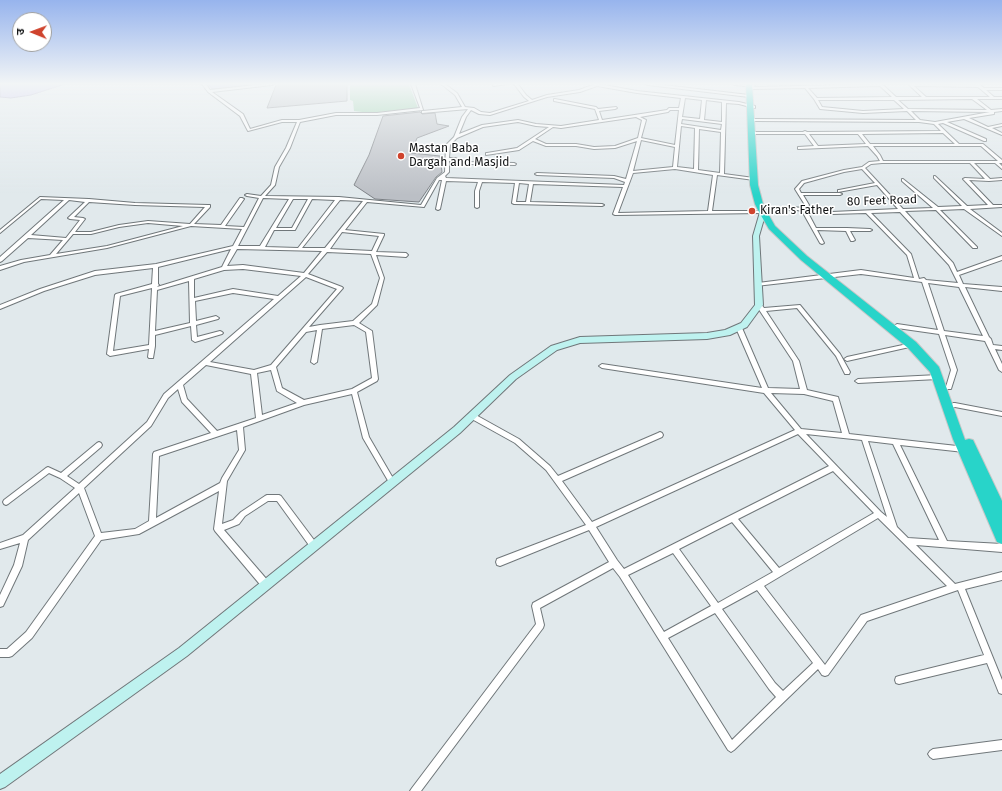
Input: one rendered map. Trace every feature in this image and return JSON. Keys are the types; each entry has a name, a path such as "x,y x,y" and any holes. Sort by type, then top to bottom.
{"highway":[{"path":"752,121 754,179 758,204 766,212"},
{"path":"755,121 759,186 772,227 804,258 897,326 918,344 943,370 968,440 1000,505 1002,515"},
{"path":"830,277 912,346 935,370 964,449 1002,538"}],"street":[{"path":"244,121 248,130 279,121"},
{"path":"224,268 262,196 273,185 277,167 288,148 299,121"},
{"path":"456,138 463,121"},
{"path":"438,209 444,177 447,172 448,145 456,138 482,126 500,122 518,121 561,127 589,121 601,121"},
{"path":"627,183 644,121"},
{"path":"675,168 680,121"},
{"path":"702,121 724,124"},
{"path":"722,175 724,121"},
{"path":"905,121 935,123 950,121"},
{"path":"972,121 1002,134"},
{"path":"944,122 985,140"},
{"path":"935,123 958,145"},
{"path":"680,125 723,131"},
{"path":"988,128 1002,125"},
{"path":"487,154 518,149 553,126"},
{"path":"696,171 697,128"},
{"path":"805,132 817,147"},
{"path":"755,134 805,132 944,132"},
{"path":"859,133 882,162"},
{"path":"532,140 546,145 576,145 594,148 615,147 639,139 677,146"},
{"path":"799,148 870,145 982,145 1002,162"},
{"path":"447,160 455,159 466,163 514,164"},
{"path":"971,162 989,180"},
{"path":"996,162 1002,168"},
{"path":"822,243 804,210 807,205 796,189 804,182 844,171 863,168 870,163 1002,162"},
{"path":"631,172 675,168 754,179"},
{"path":"863,168 951,264 1002,370"},
{"path":"537,174 614,177 627,183"},
{"path":"710,213 715,174"},
{"path":"247,195 339,198 422,206 438,179 444,177 480,181 531,183 627,183"},
{"path":"935,177 966,208 1002,235"},
{"path":"992,206 965,180 1002,179"},
{"path":"903,180 937,209 975,247"},
{"path":"477,207 477,191 480,181"},
{"path":"517,182 514,203 602,205"},
{"path":"528,204 531,183"},
{"name":"80 Feet Road","path":"627,183 615,214 766,212 792,208 832,213 1002,206"},
{"path":"800,194 839,192 877,184"},
{"path":"262,247 292,197"},
{"path":"0,232 40,198 135,204 208,206 191,225 107,247 23,261 0,268"},
{"path":"273,229 293,229 311,198"},
{"path":"299,249 339,198"},
{"path":"0,260 68,199"},
{"path":"222,227 242,199"},
{"path":"52,256 83,219 70,218 89,200"},
{"path":"0,546 25,538 149,424 166,396 305,275 366,200"},
{"path":"766,212 756,236 758,285 761,308 796,361 804,392"},
{"path":"868,212 909,255 917,279"},
{"path":"72,233 91,233 119,226 148,222 245,228"},
{"path":"814,229 870,230"},
{"path":"847,229 854,240"},
{"path":"304,330 355,323 374,306 382,278 374,254 382,235 342,231"},
{"path":"26,236 66,239"},
{"path":"0,307 42,290 95,273 156,266 235,247 262,247 406,255"},
{"path":"956,274 1002,258"},
{"path":"151,357 156,266"},
{"path":"152,346 110,354 118,295 191,279 224,268 244,268 305,275 340,288 272,367 254,372 204,364"},
{"path":"758,285 861,272 1002,290"},
{"path":"191,279 195,340 220,333"},
{"path":"924,280 954,370 949,387"},
{"path":"192,300 234,291 279,298"},
{"path":"0,782 183,652 472,416 514,377 554,348 580,340 707,336 727,333 744,325 761,308 798,306 838,354 847,372"},
{"path":"152,333 216,318"},
{"path":"152,524 156,454 240,426 303,402 354,391 375,379 369,331 355,323"},
{"path":"897,326 988,339"},
{"path":"314,362 320,328"},
{"path":"739,328 766,390 799,431 906,541 957,587 1002,690"},
{"path":"847,359 912,346"},
{"path":"991,347 1002,348"},
{"path":"602,366 766,390 804,392 836,399 846,436"},
{"path":"272,367 279,388 303,402"},
{"path":"254,372 259,419"},
{"path":"858,381 938,377"},
{"path":"180,384 184,400 216,434"},
{"path":"354,391 366,438 392,482"},
{"path":"955,405 1002,414"},
{"path":"472,416 517,441 548,468 591,526 614,563 623,574 731,747 818,663"},
{"path":"240,426 242,450 224,480 218,529 266,585"},
{"path":"500,562 591,526 799,431 964,449"},
{"path":"557,480 660,435"},
{"path":"864,438 894,529"},
{"path":"895,442 945,544"},
{"path":"62,476 99,445"},
{"path":"623,574 834,467"},
{"path":"6,502 48,470 62,476 80,488 99,537"},
{"path":"0,653 9,653 29,635 99,537 136,532 223,485"},
{"path":"218,529 236,522 243,514 268,498 279,498 314,546"},
{"path":"987,504 1000,505"},
{"path":"662,637 758,586 879,514"},
{"path":"733,518 778,573"},
{"path":"0,603 18,566 25,538"},
{"path":"906,541 1002,548"},
{"path":"674,548 772,686 782,697"},
{"path":"415,791 540,624 536,606 614,563"},
{"path":"758,586 825,672 864,618 957,587 1002,576"},
{"path":"899,680 989,658"},
{"path":"933,754 1002,745"}],"building":[{"name":"Mastan Baba Dargah and Masjid","path":"381,121 436,121 437,124 449,126 417,138 411,153 440,156 442,172 436,177 419,202 375,199 354,185 369,155"}],"place":[{"name":"Mastan Baba Dargah and Masjid","path":"401,156"},
{"name":"Kiran's Father","path":"752,211"}]}
